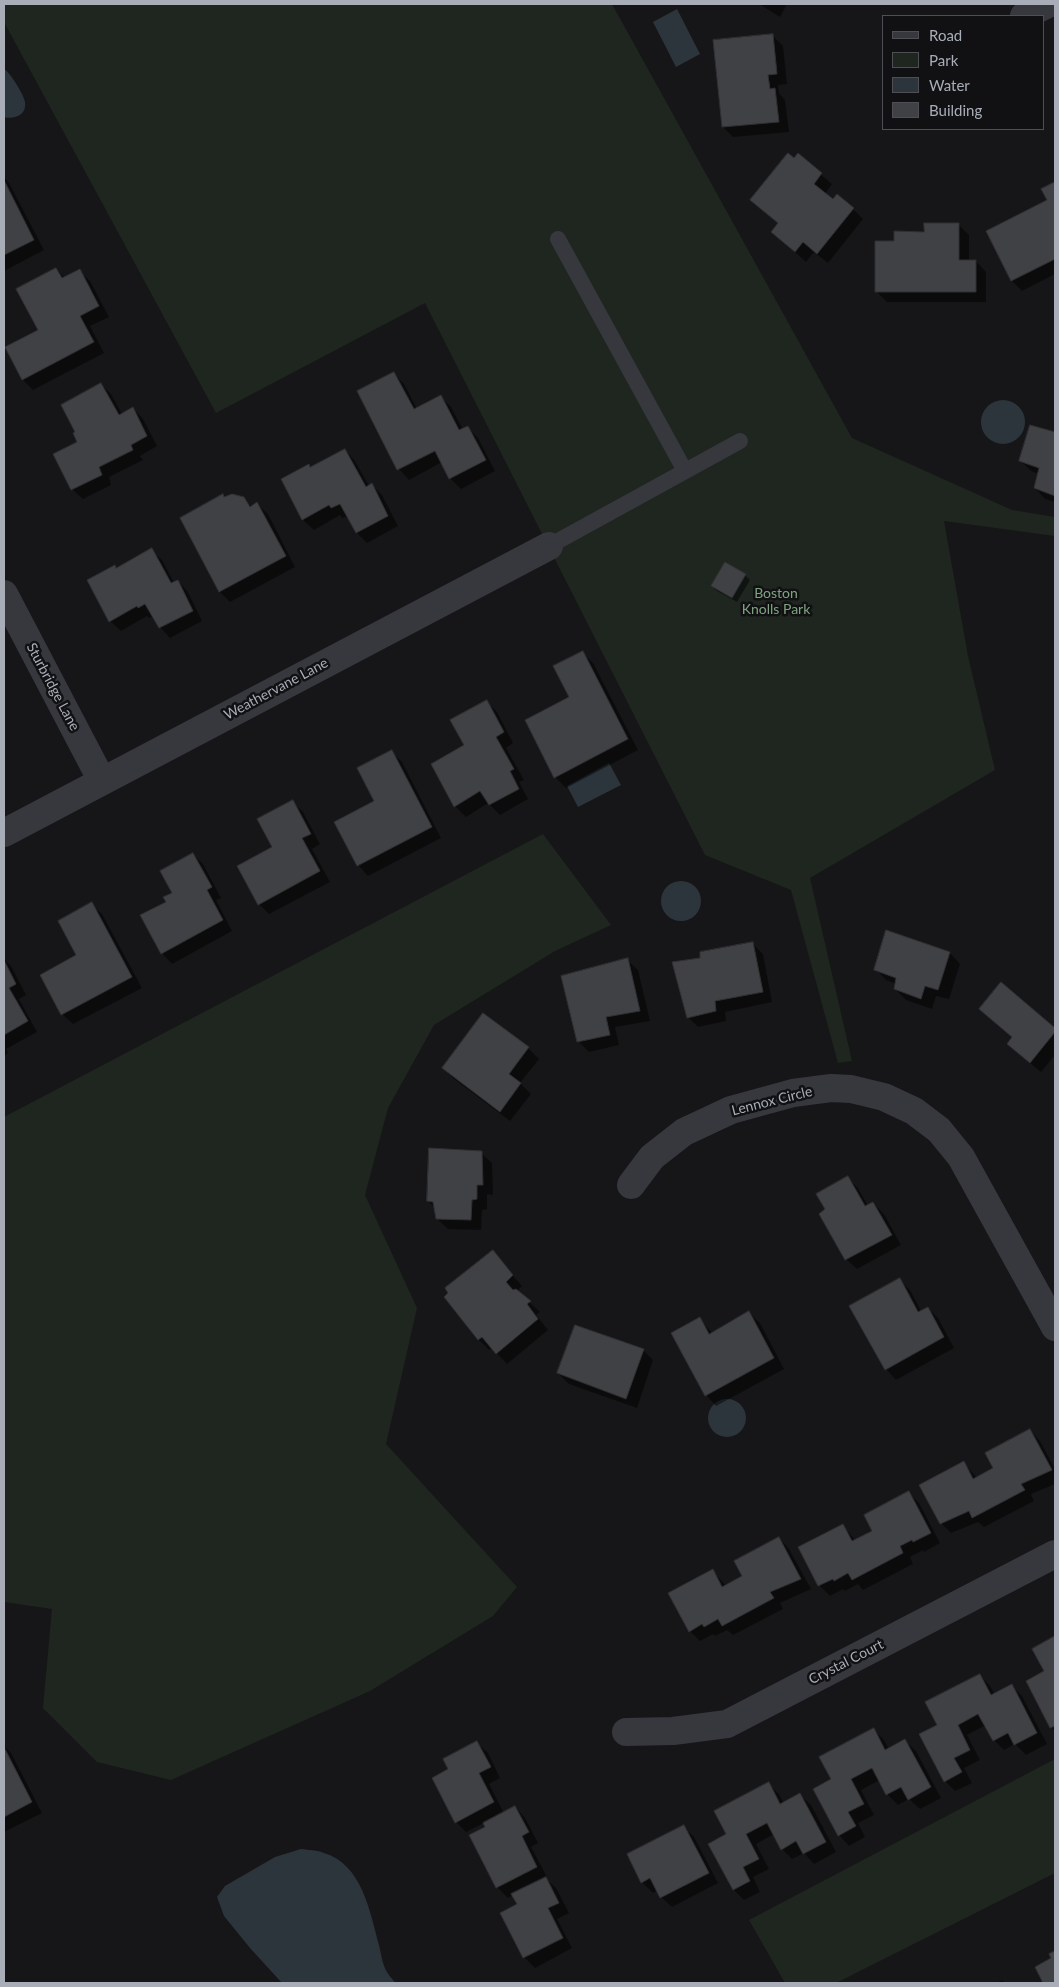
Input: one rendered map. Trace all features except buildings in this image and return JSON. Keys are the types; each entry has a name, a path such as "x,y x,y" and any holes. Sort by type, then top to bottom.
{"street":[{"path":"1026,15 1048,4"},
{"name":"Weathervane Lane","path":"4,833 549,546"},
{"name":"Sturbridge Lane","path":"4,594 102,781"},
{"name":"Lennox Circle","path":"631,1185 652,1157 684,1132 731,1110 792,1094 831,1088 851,1089 884,1097 914,1111 938,1130 961,1157 1055,1327"},
{"name":"Crystal Court","path":"626,1732 673,1731 728,1724 1055,1554"}],"lane":[{"path":"558,239 685,471"},
{"path":"549,546 740,441"}],"green space":[{"name":"Boston Knolls Park","path":"4,4 612,4 852,438 1012,510 1055,517 1055,536 944,521 968,656 995,770 810,878 852,1061 838,1063 791,890 705,855 425,303 216,413 4,22"},
{"path":"543,834 611,925 555,951 434,1025 388,1108 365,1195 417,1308 386,1444 517,1587 493,1616 370,1691 171,1780 97,1762 43,1708 52,1609 4,1602 4,1117"},
{"path":"1055,1759 1055,1873 836,1983 785,1983 749,1920"}],"water":[{"path":"677,9 700,54 676,67 653,22"},
{"path":"4,69 10,74 25,102 22,113 12,118 4,117"},
{"path":"1003,400 1015,404 1021,410 1025,422 1021,434 1015,440 1003,444 991,440 985,434 981,422 985,410 991,404"},
{"path":"609,763 621,785 578,807 567,786"},
{"path":"685,881 692,884 698,890 701,901 700,909 692,918 685,921 677,921 670,918 662,909 661,897 664,890 673,882"},
{"path":"727,1399 740,1405 746,1418 740,1431 727,1437 714,1431 708,1418 714,1405"},
{"path":"301,1849 319,1851 337,1859 356,1878 368,1904 384,1966 396,1983 282,1983 224,1916 217,1897 225,1886 275,1857"}]}
